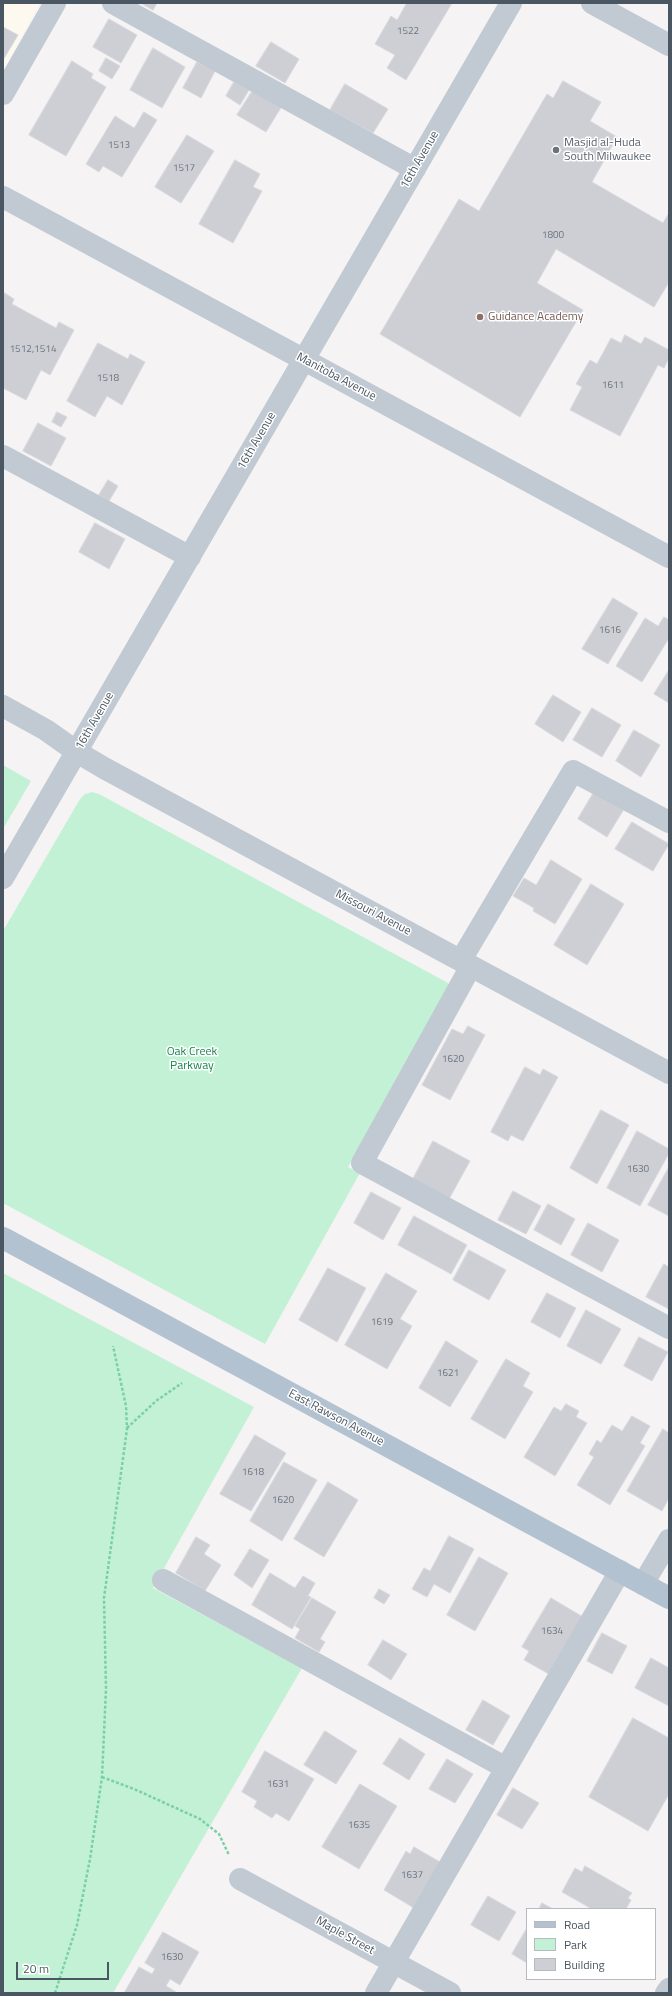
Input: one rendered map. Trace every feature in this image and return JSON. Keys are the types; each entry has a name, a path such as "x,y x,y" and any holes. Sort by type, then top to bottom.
{"main road":[{"name":"East Rawson Avenue","path":"3,1238 669,1598"}],"street":[{"path":"3,94 55,3"},
{"path":"113,3 415,169"},
{"name":"16th Avenue","path":"3,878 511,3"},
{"path":"592,3 669,45"},
{"name":"Manitoba Avenue","path":"3,197 669,557"},
{"path":"3,456 190,557"},
{"name":"Missouri Avenue","path":"3,706 46,730 77,752 669,1073"},
{"path":"669,822 572,770 466,963 362,1163 669,1328"},
{"path":"643,1584 669,1540"},
{"path":"376,1993 620,1571"},
{"path":"163,1580 506,1768"},
{"name":"Maple Street","path":"240,1879 450,1993"},
{"path":"666,1993 669,1988"}],"path":[{"path":"55,1993 77,1925 90,1859 102,1777 106,1689 104,1598 127,1429 126,1406 113,1346"},
{"path":"127,1429 156,1402 182,1383"},
{"path":"102,1777 134,1789 200,1820 219,1834 240,1879"}],"shaded area":[{"path":"3,3 40,3 3,72"}],"green space":[{"path":"3,765 31,781 3,829"},
{"name":"Oak Creek Parkway","path":"92,792 99,794 448,983 450,991 348,1167 360,1173 265,1344 3,1203 3,931 80,799 85,794"},
{"path":"3,1273 254,1407 153,1588 302,1668 113,1993 3,1993"}],"building":[{"path":"141,3 157,3 153,10"},
{"path":"407,3 452,3 406,80 387,68 395,55 375,44 391,16 397,20"},
{"path":"109,19 137,35 121,63 93,47"},
{"path":"3,27 18,35 3,60"},
{"path":"271,42 299,59 285,83 256,66"},
{"path":"153,48 185,67 162,108 130,90"},
{"path":"106,58 120,66 112,79 99,71"},
{"path":"72,61 93,74 91,78 106,87 66,156 29,135"},
{"path":"197,62 215,71 201,98 183,88"},
{"path":"563,81 601,102 590,121 617,137 592,182 663,223 669,213 669,282 654,307 556,249 537,283 583,310 520,417 380,334 459,199 479,211 547,94 553,98"},
{"path":"234,82 249,90 240,105 226,96"},
{"path":"345,84 388,109 373,133 330,110"},
{"path":"253,90 282,106 266,132 237,115"},
{"path":"144,112 157,120 122,177 103,166 99,172 86,164 115,116 134,128"},
{"path":"187,135 214,151 181,203 155,187"},
{"path":"235,160 260,174 253,187 262,191 233,243 199,224"},
{"path":"3,292 14,299 12,304 56,328 59,322 74,330 50,375 41,370 26,400 3,388"},
{"path":"625,335 641,344 645,337 669,350 669,358 664,368 658,365 620,436 570,410 582,387 576,384 590,360 597,364 611,338 621,343"},
{"path":"98,343 128,359 130,354 145,362 122,405 107,396 95,417 67,401"},
{"path":"57,412 67,417 61,427 52,422"},
{"path":"38,423 66,438 51,466 23,451"},
{"path":"108,480 118,486 109,501 99,495"},
{"path":"95,523 125,539 109,569 79,552"},
{"path":"613,598 638,613 608,664 582,649"},
{"path":"664,617 669,620 669,638 642,682 616,666 645,618 658,626"},
{"path":"669,670 669,703 654,694"},
{"path":"553,695 581,712 563,742 535,724"},
{"path":"592,708 621,725 602,757 573,740"},
{"path":"634,730 660,745 641,777 616,761"},
{"path":"594,792 624,809 607,837 578,819"},
{"path":"632,822 669,844 653,871 615,849"},
{"path":"551,860 582,879 555,924 533,911 534,908 513,896 524,878 536,885"},
{"path":"591,884 624,904 587,965 554,945"},
{"path":"468,1026 485,1035 450,1100 422,1085 452,1029 463,1034"},
{"path":"525,1067 540,1075 543,1069 558,1077 523,1141 511,1135 508,1141 491,1132"},
{"path":"601,1110 629,1125 597,1184 570,1168"},
{"path":"637,1131 669,1149 669,1153 640,1206 607,1188"},
{"path":"433,1141 470,1161 449,1199 413,1179"},
{"path":"669,1167 669,1216 648,1205"},
{"path":"513,1191 541,1206 526,1234 498,1220"},
{"path":"371,1192 401,1208 383,1240 354,1223"},
{"path":"548,1204 575,1219 561,1245 534,1230"},
{"path":"414,1216 467,1245 451,1274 398,1245"},
{"path":"588,1223 619,1240 602,1272 571,1255"},
{"path":"469,1250 506,1270 489,1300 453,1280"},
{"path":"664,1264 669,1267 669,1309 646,1297"},
{"path":"328,1268 366,1288 337,1342 299,1320"},
{"path":"386,1273 417,1291 400,1319 412,1326 387,1369 345,1345"},
{"path":"547,1293 576,1308 560,1338 531,1322"},
{"path":"586,1310 621,1329 601,1364 567,1346"},
{"path":"639,1337 668,1352 652,1381 624,1366"},
{"path":"446,1341 478,1361 450,1407 419,1388"},
{"path":"506,1359 530,1373 523,1386 533,1392 505,1439 471,1419"},
{"path":"566,1404 579,1411 576,1417 587,1423 555,1476 524,1457 554,1407 561,1411"},
{"path":"632,1416 650,1426 640,1443 645,1446 610,1505 577,1485 594,1457 589,1454 597,1440 601,1443 612,1425 622,1431"},
{"path":"663,1429 669,1433 669,1498 662,1511 627,1491"},
{"path":"255,1435 286,1453 251,1511 220,1494"},
{"path":"284,1462 317,1480 282,1541 250,1521"},
{"path":"328,1482 358,1500 324,1557 294,1539"},
{"path":"449,1536 474,1549 450,1593 434,1584 427,1597 412,1589 424,1568 430,1571"},
{"path":"196,1537 210,1545 204,1554 221,1565 205,1591 176,1573"},
{"path":"250,1549 269,1560 252,1588 234,1575"},
{"path":"479,1557 508,1573 475,1631 447,1615"},
{"path":"270,1573 295,1588 303,1576 315,1583 308,1596 311,1597 292,1629 252,1605"},
{"path":"379,1589 390,1595 384,1604 374,1598"},
{"path":"312,1598 336,1612 320,1639 325,1642 319,1652 295,1638 300,1629 295,1626"},
{"path":"551,1598 583,1617 549,1674 524,1660 529,1651 522,1647"},
{"path":"602,1633 627,1646 612,1674 587,1661"},
{"path":"383,1640 407,1654 391,1680 368,1665"},
{"path":"651,1658 669,1668 669,1706 635,1688"},
{"path":"483,1700 510,1716 493,1745 466,1730"},
{"path":"633,1718 669,1738 669,1794 648,1831 589,1797"},
{"path":"325,1731 357,1751 336,1784 304,1765"},
{"path":"400,1738 425,1754 409,1780 383,1764"},
{"path":"265,1751 314,1779 289,1821 276,1813 272,1818 254,1807 257,1801 242,1792"},
{"path":"447,1759 473,1774 455,1803 429,1789"},
{"path":"360,1784 397,1806 359,1869 322,1847"},
{"path":"513,1788 539,1803 522,1829 497,1815"},
{"path":"414,1847 440,1862 414,1908 384,1890 406,1851 410,1854"},
{"path":"585,1866 632,1893 628,1898 631,1900 627,1908 590,1908 562,1892 575,1868 582,1872"},
{"path":"488,1896 516,1912 499,1941 471,1925"},
{"path":"542,1903 551,1908 540,1908"},
{"path":"526,1930 526,1962 512,1954"},
{"path":"163,1932 199,1952 180,1985 170,1979 166,1986 176,1992 124,1993 139,1967 152,1974 155,1969 145,1963"}],"place":[{"name":"Masjid al-Huda South Milwaukee","path":"556,150"},
{"name":"Guidance Academy","path":"480,317"}]}
